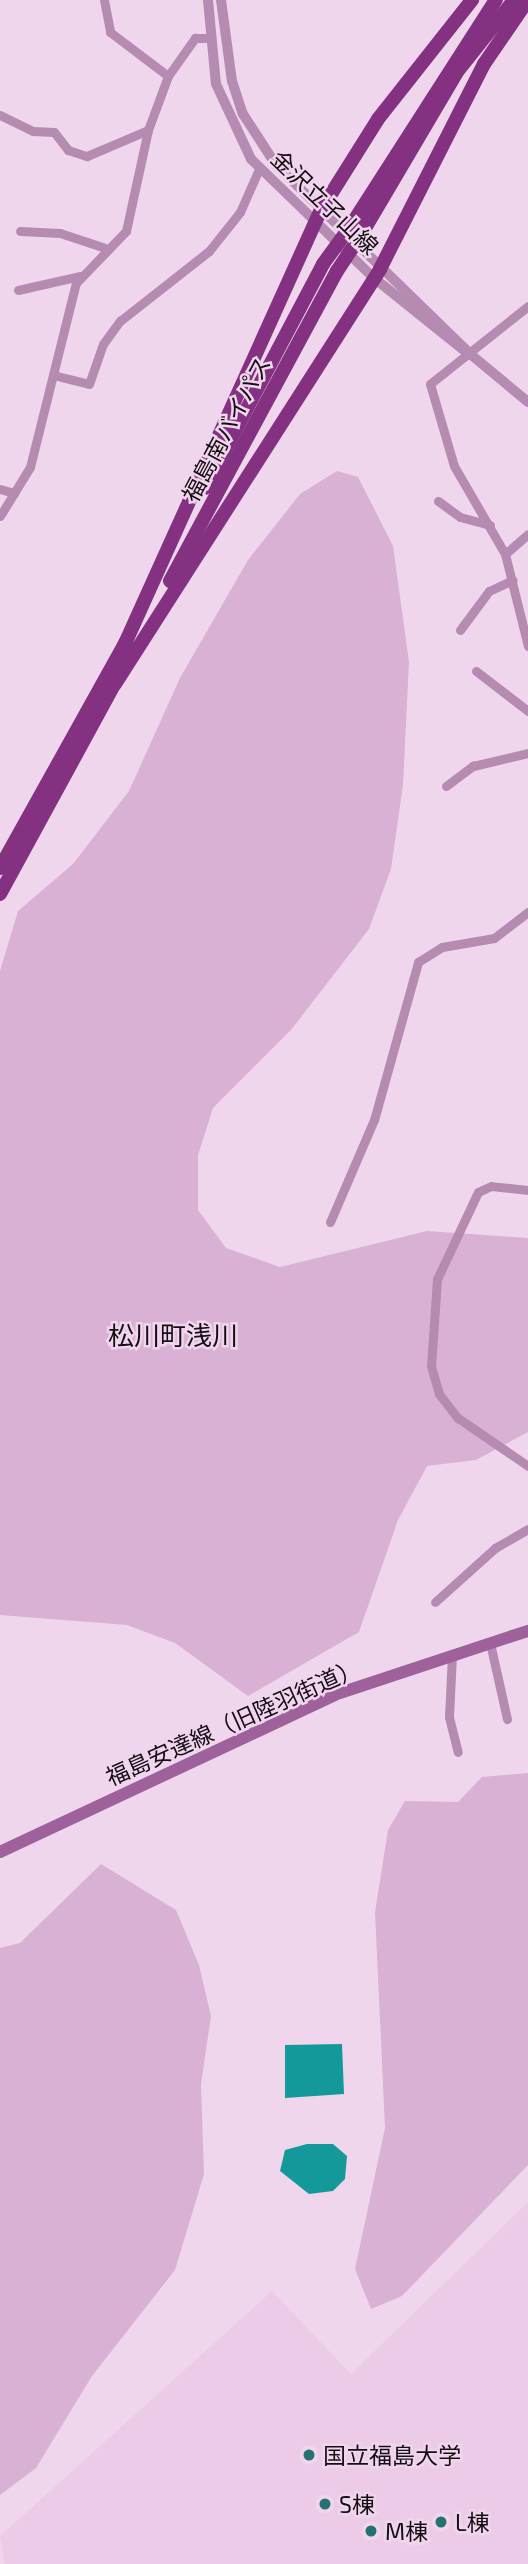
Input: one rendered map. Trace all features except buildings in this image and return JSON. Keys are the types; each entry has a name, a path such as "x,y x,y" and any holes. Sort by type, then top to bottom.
{"highway":[{"path":"123,648 318,216 378,119 472,0"},
{"name":"福島南バイパス","path":"355,231 496,0"},
{"path":"116,684 377,273 515,5 527,0"},
{"name":"福島南バイパス","path":"0,868 330,268 457,72 515,5"},
{"name":"福島南バイパス","path":"0,894 116,684 330,268"}],"main road":[{"name":"福島安達線（旧陸羽街道）","path":"0,1852 340,1693 528,1631"}],"street":[{"path":"104,0 110,32 168,76"},
{"name":"金沢立子山線","path":"208,0 208,38 225,114 259,169 318,216 377,273 528,402"},
{"name":"金沢立子山線","path":"221,0 224,43 243,114 276,165 318,216"},
{"path":"0,516 30,467 80,276 105,248 126,231 148,130 168,76 195,38 208,38"},
{"path":"0,116 33,131 54,132 68,150 87,156 148,130"},
{"path":"53,375 89,384 103,344 120,321 209,251 240,212 259,169"},
{"path":"20,231 60,233 105,248"},
{"path":"18,290 80,276"},
{"path":"528,306 430,384 454,466 505,554 528,646"},
{"path":"0,489 14,493"},
{"path":"438,501 460,517 490,525"},
{"path":"505,554 528,534"},
{"path":"460,630 489,591 513,580"},
{"path":"475,671 528,711"},
{"path":"446,786 473,766 528,753"},
{"path":"330,1222 374,1120 418,962 442,947 494,938 528,912"},
{"path":"528,1190 491,1186 478,1192 437,1279 431,1366 439,1394 458,1418 528,1465"},
{"path":"435,1602 495,1548 528,1529"},
{"path":"490,1643 507,1719"},
{"path":"452,1655 449,1717 458,1752"}],"shaded area":[{"path":"337,471 358,477 393,546 409,662 403,785 391,869 369,929 291,1030 213,1108 198,1155 198,1210 226,1248 280,1267 427,1231 528,1238 528,1432 476,1460 427,1466 398,1520 359,1632 248,1696 175,1643 127,1625 0,1615 0,971 18,911 73,864 129,791 180,678 248,560 300,494"},
{"path":"528,1773 528,2165 402,2296 371,2309 355,2269 385,2128 375,1912 388,1830 405,1801 458,1802 482,1777"},
{"path":"101,1864 176,1910 199,1965 211,2016 201,2084 204,2174 175,2270 92,2376 36,2468 0,2495 0,1948 20,1943"},
{"path":"342,2044 344,2094 285,2098 285,2045"},
{"path":"307,2144 333,2144 347,2156 345,2179 333,2191 309,2194 280,2171 285,2150"},
{"name":"国立福島大学","path":"528,2202 528,2564 5,2564 0,2536 272,2291 351,2374"}],"place":[{"name":"国立福島大学","path":"309,2455"},
{"name":"S棟","path":"325,2504"},
{"name":"L棟","path":"441,2522"},
{"name":"M棟","path":"371,2531"}],"district":[{"name":"松川町浅川","path":"173,1335"}]}
